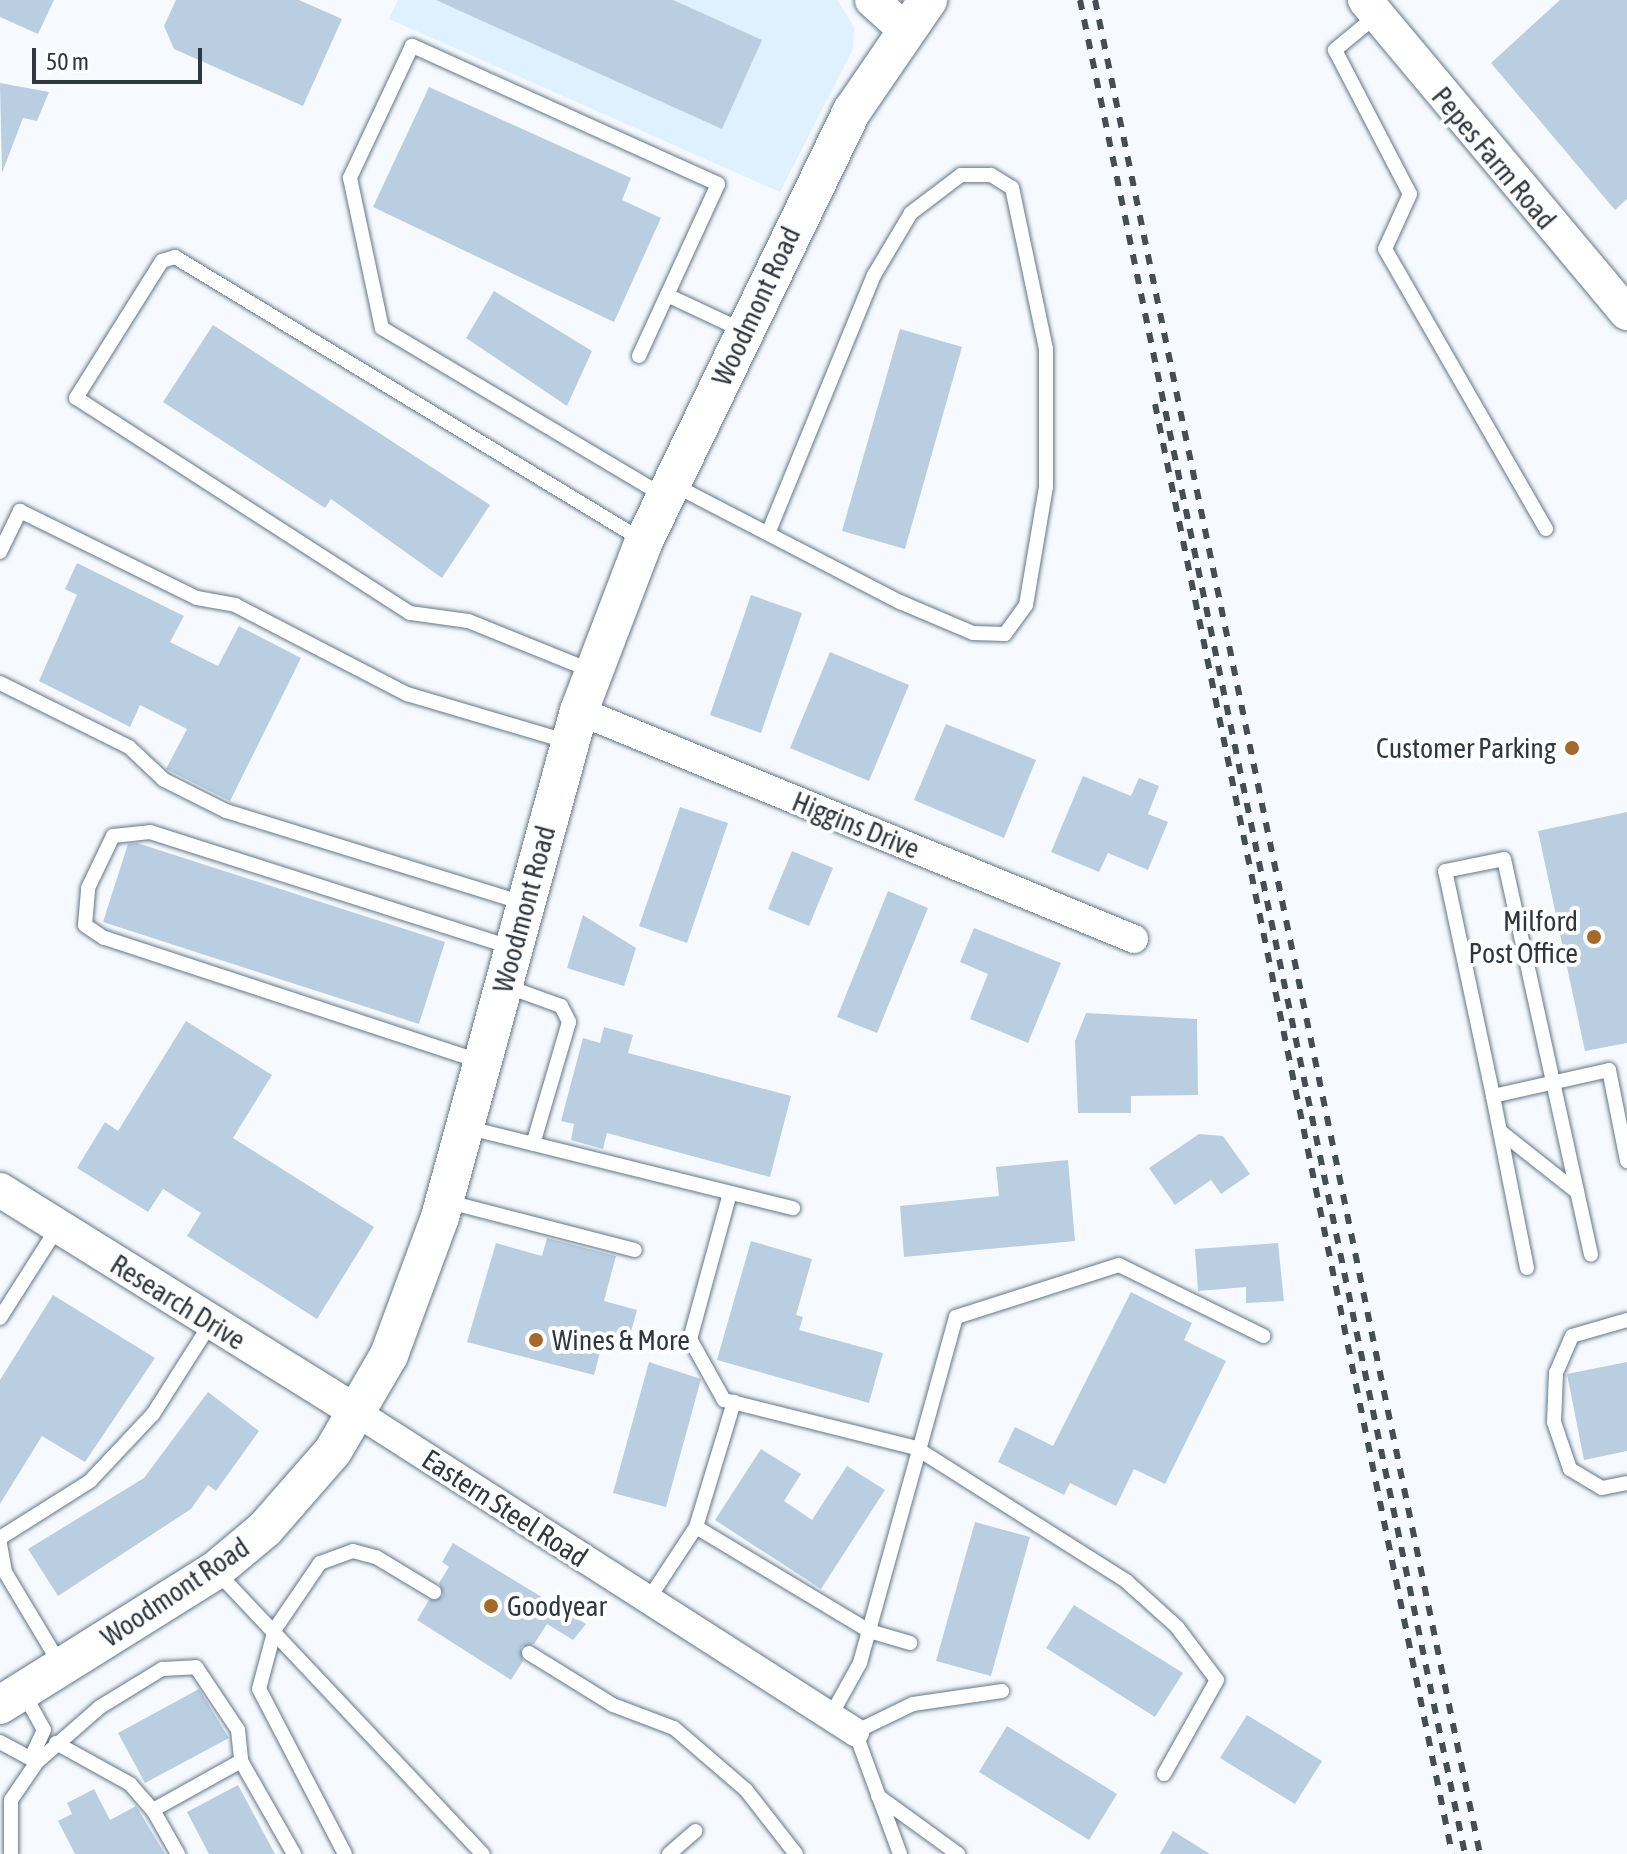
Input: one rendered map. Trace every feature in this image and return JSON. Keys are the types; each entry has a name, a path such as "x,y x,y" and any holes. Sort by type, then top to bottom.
{"main road":[{"name":"Woodmont Road","path":"11,1698 216,1570 290,1504 356,1412 417,1295 574,726 644,541 852,111 903,28 928,0"}],"street":[{"path":"872,0 903,28"},
{"name":"Pepes Farm Road","path":"1371,7 1627,313"},
{"name":"Higgins Drive","path":"574,726 1134,939"},
{"name":"Research Drive","path":"0,1190 356,1412"},
{"name":"Eastern Steel Road","path":"356,1412 855,1732"}],"lane":[{"path":"1371,7 1335,50 1410,194 1385,249 1546,529"},
{"path":"639,356 718,184 412,46 350,178 382,328 668,490 769,531 812,561 973,633 1005,634 1026,605 1046,487 1046,349 1012,188 991,175 961,175 911,213 874,275 769,531"},
{"path":"593,672 468,621 410,613 76,398 162,261 175,257 644,541"},
{"path":"667,295 744,331"},
{"path":"0,552 20,511 197,598 235,605 407,694 574,726"},
{"path":"0,683 129,747 164,780 226,811 526,904"},
{"path":"482,1062 104,938 85,925 88,888 113,836 150,832 514,948"},
{"path":"1527,1268 1445,871 1504,859 1591,1255"},
{"path":"503,985 561,1006 569,1022 533,1144"},
{"path":"1493,1096 1609,1070 1627,1161"},
{"path":"465,1127 793,1208"},
{"path":"1501,1132 1577,1192"},
{"path":"730,1193 690,1339 724,1400 916,1448 1126,1581 1177,1627 1217,1680 1164,1774"},
{"path":"444,1201 635,1250"},
{"path":"0,1318 58,1227"},
{"path":"830,1717 869,1631 916,1448 956,1317 1108,1267 1148,1276 1263,1336"},
{"path":"1627,1320 1572,1336 1556,1373 1554,1422 1570,1469 1602,1488 1627,1483"},
{"path":"0,1538 90,1481 153,1414 211,1323"},
{"path":"648,1600 696,1527 734,1402"},
{"path":"696,1527 869,1631 910,1643"},
{"path":"0,1544 5,1572 62,1667"},
{"path":"345,1854 259,1689 275,1629 320,1563 353,1551 376,1557 434,1592"},
{"path":"216,1570 275,1629 483,1854"},
{"path":"529,1653 613,1705 674,1728 746,1790 796,1854"},
{"path":"35,1759 162,1669 190,1665 212,1682 238,1730 241,1761 294,1854"},
{"path":"900,1854 855,1732 913,1704 1002,1691"},
{"path":"11,1698 44,1730 35,1759 11,1800 11,1854"},
{"path":"0,1742 6,1752 35,1759"},
{"path":"56,1743 130,1784 153,1810 178,1854"},
{"path":"153,1810 241,1761"},
{"path":"878,1796 958,1854"},
{"path":"669,1854 695,1831"}],"shaded area":[{"path":"398,0 837,0 854,27 853,49 780,192 389,19"}],"building":[{"path":"0,0 54,0 38,34 0,17"},
{"path":"176,0 299,0 342,19 303,106 174,49 164,26"},
{"path":"436,0 673,0 762,40 722,129"},
{"path":"1560,0 1627,0 1627,199 1615,210 1491,63"},
{"path":"0,83 49,92 37,121 23,118 2,173"},
{"path":"429,87 631,178 622,200 661,218 614,322 373,207"},
{"path":"494,291 592,351 567,406 466,338"},
{"path":"213,325 490,505 442,578 331,499 325,508 163,402"},
{"path":"900,329 962,347 905,549 842,531"},
{"path":"77,563 184,616 170,642 218,666 239,626 301,658 230,801 166,769 187,729 140,705 130,727 39,681 77,595 65,589"},
{"path":"751,595 802,613 761,733 710,715"},
{"path":"830,652 909,685 869,781 790,748"},
{"path":"946,724 1036,760 1004,838 914,800"},
{"path":"1083,776 1131,796 1139,778 1159,786 1148,814 1168,822 1148,870 1108,853 1099,872 1051,852"},
{"path":"680,807 728,823 687,943 639,926"},
{"name":"Milford Post Office","path":"1627,812 1627,1043 1585,1051 1538,831"},
{"path":"137,843 445,942 419,1024 103,922 128,844"},
{"path":"792,851 833,868 809,926 768,909"},
{"path":"888,891 928,908 877,1033 837,1017"},
{"path":"583,915 636,948 624,986 567,968"},
{"path":"974,928 1061,963 1028,1043 970,1019 988,974 960,962"},
{"path":"1086,1013 1197,1019 1198,1095 1131,1096 1131,1113 1078,1113 1075,1041"},
{"path":"186,1021 272,1075 233,1138 374,1227 317,1319 187,1236 201,1213 163,1189 148,1212 77,1168 105,1122 118,1131"},
{"path":"604,1027 633,1035 628,1053 791,1096 770,1177 607,1133 603,1149 571,1140 574,1124 561,1121 583,1038 600,1043"},
{"path":"1199,1134 1223,1136 1250,1174 1221,1194 1211,1180 1175,1205 1149,1168"},
{"path":"1068,1160 1075,1241 904,1257 900,1206 999,1196 996,1167"},
{"path":"547,1238 616,1256 604,1301 637,1310 628,1343 604,1337 594,1375 467,1342 496,1243 542,1256"},
{"path":"751,1241 812,1259 796,1315 803,1317 799,1330 883,1353 869,1403 717,1360"},
{"path":"1278,1243 1284,1301 1246,1303 1246,1287 1198,1291 1195,1249"},
{"path":"1131,1292 1192,1323 1184,1340 1226,1361 1165,1484 1134,1469 1116,1506 1070,1483 1064,1495 998,1462 1015,1427 1053,1446"},
{"path":"53,1295 155,1358 85,1462 42,1436 0,1504 0,1380"},
{"path":"649,1362 701,1379 666,1507 613,1493"},
{"path":"1627,1362 1627,1451 1584,1460 1567,1374"},
{"path":"208,1392 259,1431 216,1491 208,1485 191,1509 58,1596 28,1549 144,1478"},
{"path":"761,1449 801,1474 784,1501 812,1520 847,1466 885,1490 821,1589 715,1520"},
{"path":"975,1522 1030,1537 991,1676 936,1661"},
{"name":"Goodyear","path":"453,1543 586,1624 573,1640 547,1624 534,1644 521,1647 523,1661 511,1680 417,1620 429,1600 443,1596 439,1583 449,1567 442,1562"},
{"path":"1074,1605 1183,1673 1155,1717 1046,1648"},
{"path":"199,1689 229,1738 145,1783 118,1733"},
{"path":"1247,1715 1322,1761 1295,1804 1220,1758"},
{"path":"1007,1726 1117,1794 1089,1840 979,1772"},
{"path":"238,1785 275,1854 209,1854 187,1812"},
{"path":"94,1789 110,1820 136,1806 165,1854 75,1854 58,1821 72,1814 67,1803"},
{"path":"1173,1831 1210,1854 1160,1854"}],"railway":[{"path":"1080,0 1465,1854"},
{"path":"1095,0 1480,1854"},
{"path":"1155,404 1452,1854"}],"place":[{"name":"Customer Parking","path":"1572,748"},
{"name":"Milford Post Office","path":"1594,937"},
{"name":"Wines & More","path":"536,1340"},
{"name":"Goodyear","path":"491,1606"}]}
